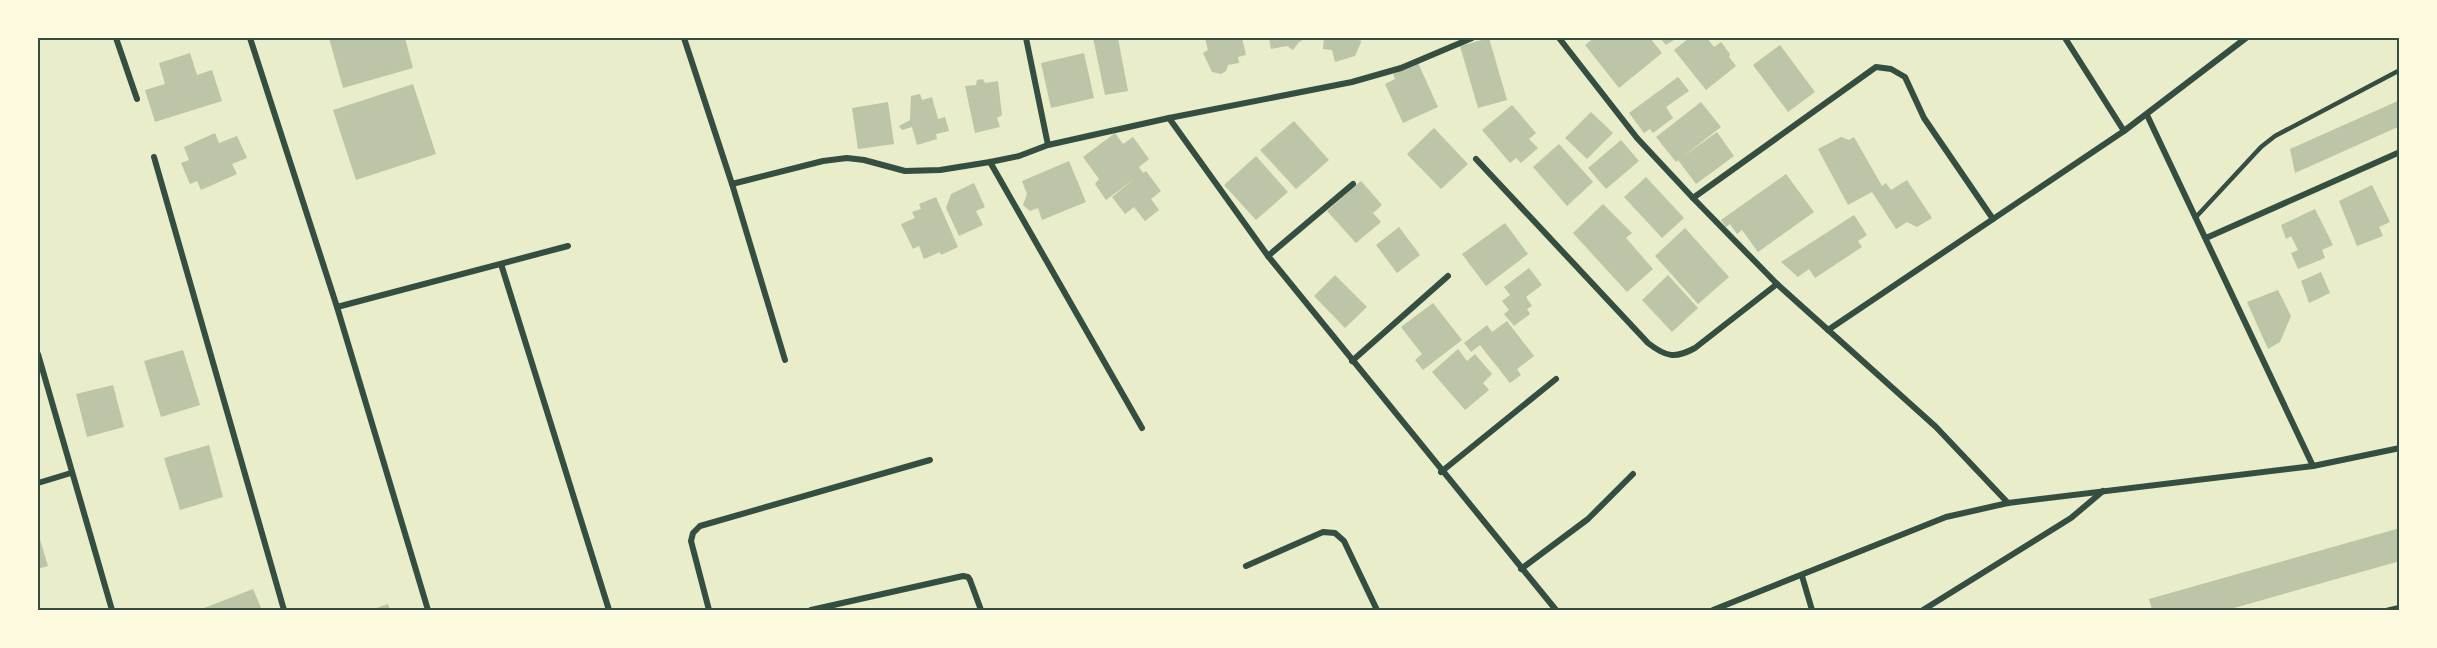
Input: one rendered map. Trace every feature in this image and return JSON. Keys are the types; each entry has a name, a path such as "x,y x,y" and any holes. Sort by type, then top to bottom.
{"street":[{"path":"116,38 136,99"},
{"path":"250,38 337,307 428,610"},
{"path":"684,38 732,184 785,360"},
{"path":"1026,38 1048,145"},
{"path":"732,184 823,161 847,158 864,160 904,171 940,170 990,162 1019,156 1048,145 1169,117 1352,82 1401,68 1472,38"},
{"path":"1571,38 1561,40 1637,138 1693,198 1777,284 1936,427 2008,503"},
{"path":"2065,38 2124,131"},
{"path":"1828,330 2147,115 2246,38"},
{"path":"1693,198 1876,67 1891,69 1905,77 1924,118 1993,219"},
{"path":"2147,115 2313,466"},
{"path":"1169,117 1268,256 1556,610"},
{"path":"2206,238 2400,153"},
{"path":"154,157 284,610"},
{"path":"1476,159 1659,352 1682,355 1688,352 1777,284"},
{"path":"990,162 1142,428"},
{"path":"1268,256 1353,184"},
{"path":"337,307 568,246"},
{"path":"501,264 609,610"},
{"path":"1352,361 1448,276"},
{"path":"38,354 112,610"},
{"path":"1442,472 1556,379"},
{"path":"1713,610 1946,517 2008,503 2313,466 2400,448"},
{"path":"710,610 691,541 693,533 700,526 930,460"},
{"path":"38,483 71,473"},
{"path":"1521,569 1588,519 1633,474"},
{"path":"1923,610 2072,518 2104,491"},
{"path":"1246,566 1323,532 1335,533 1344,542 1377,610"},
{"path":"812,610 963,576 970,580 981,610"},
{"path":"1802,576 1812,610"}],"lane":[{"path":"2196,217 2260,147 2275,136 2400,70"},
{"path":"2387,610 2400,607"}],"building":[{"path":"329,38 405,38 413,68 343,88"},
{"path":"1093,38 1118,38 1128,91 1105,95"},
{"path":"1205,38 1242,38 1246,55 1238,57 1239,63 1228,65 1226,71 1221,74 1212,72 1203,53 1208,50"},
{"path":"1269,38 1306,38 1299,42 1293,50 1287,46 1271,49"},
{"path":"1324,38 1360,38 1361,42 1355,56 1335,62 1332,50 1323,49"},
{"path":"1489,38 1507,100 1478,108 1460,46"},
{"path":"1594,38 1650,38 1662,53 1619,88 1585,45"},
{"path":"1660,38 1677,38 1666,45"},
{"path":"1689,38 1707,38 1714,47 1721,42 1736,66 1706,90 1674,50"},
{"path":"1780,45 1815,92 1788,112 1753,65"},
{"path":"190,53 197,75 212,70 222,101 155,122 145,90 165,84 159,63"},
{"path":"1084,53 1094,98 1051,108 1041,63"},
{"path":"1418,63 1438,107 1403,123 1385,84 1395,79 1393,74"},
{"path":"1678,77 1689,91 1666,107 1673,118 1653,133 1650,129 1644,133 1629,113"},
{"path":"983,79 985,83 998,81 1002,115 997,118 1000,127 975,133 965,86 976,85 977,80"},
{"path":"413,84 436,154 356,180 333,110"},
{"path":"920,94 922,100 932,97 938,119 945,117 949,131 936,134 937,139 917,145 912,127 902,130 899,126 910,120 911,96"},
{"path":"2400,100 2400,126 2295,173 2290,149"},
{"path":"888,102 894,144 858,149 852,108"},
{"path":"1701,102 1721,127 1681,158 1717,132 1734,156 1696,184 1678,160 1676,162 1656,137"},
{"path":"1512,105 1536,133 1529,139 1538,148 1521,163 1516,158 1510,163 1482,130"},
{"path":"1591,112 1613,133 1587,159 1565,138"},
{"path":"1294,121 1329,160 1296,189 1260,150"},
{"path":"1434,128 1468,164 1441,189 1407,154"},
{"path":"215,133 219,143 237,136 247,158 232,164 237,174 201,190 197,181 190,184 181,163 189,160 184,147"},
{"path":"1115,133 1123,144 1133,137 1149,159 1139,167 1143,173 1146,171 1161,191 1151,199 1159,210 1145,221 1134,207 1125,214 1112,197 1134,179 1106,200 1095,184 1099,179 1083,157"},
{"path":"1841,137 1849,140 1854,137 1882,186 1886,183 1891,190 1907,180 1932,218 1917,227 1907,222 1896,229 1872,192 1848,205 1818,149"},
{"path":"1621,140 1639,161 1606,189 1588,168"},
{"path":"1559,144 1593,182 1567,206 1533,167"},
{"path":"1256,156 1288,192 1256,220 1224,185"},
{"path":"1069,161 1086,202 1042,220 1038,208 1030,211 1023,205 1027,194 1022,181"},
{"path":"1786,174 1814,212 1758,252 1742,230 1737,234 1730,224 1726,227 1721,220"},
{"path":"1646,177 1684,218 1662,238 1624,197"},
{"path":"1361,181 1382,205 1373,213 1381,222 1356,243 1327,211"},
{"path":"974,183 985,207 976,211 983,225 959,236 946,208 951,194"},
{"path":"2372,185 2390,222 2379,227 2383,236 2357,246 2339,201"},
{"path":"936,197 958,247 941,255 940,252 924,259 919,246 913,249 901,224 915,218 912,212 921,209 919,204"},
{"path":"1603,204 1632,233 1626,238 1653,269 1627,292 1573,233"},
{"path":"2315,209 2333,245 2322,250 2325,258 2298,269 2291,253 2298,250 2291,236 2286,239 2281,225"},
{"path":"1854,215 1867,235 1858,241 1862,247 1815,278 1809,269 1798,277 1781,262"},
{"path":"1505,223 1528,254 1486,286 1462,254"},
{"path":"1399,227 1420,255 1397,273 1376,245"},
{"path":"1685,228 1729,277 1698,304 1655,256"},
{"path":"1529,268 1542,285 1526,297 1532,306 1527,309 1530,314 1514,326 1504,314 1509,310 1502,301 1510,295 1504,287"},
{"path":"2321,272 2330,293 2309,303 2301,281"},
{"path":"1335,275 1367,307 1345,328 1314,296"},
{"path":"1668,275 1698,308 1672,332 1642,300"},
{"path":"2278,290 2291,316 2280,342 2268,349 2247,302"},
{"path":"1433,303 1462,340 1423,370 1415,360 1422,354 1401,327"},
{"path":"1507,321 1534,356 1517,369 1521,375 1510,383 1480,345 1471,352 1464,343 1487,325 1492,332"},
{"path":"1458,349 1467,361 1475,354 1492,374 1483,383 1489,390 1465,410 1432,372"},
{"path":"183,350 200,405 161,417 144,361"},
{"path":"113,385 124,427 87,437 76,394"},
{"path":"209,445 223,497 180,510 164,458"},
{"path":"2400,528 2400,561 2227,610 2152,610 2149,599"},
{"path":"38,533 48,566 38,569"},
{"path":"253,589 262,610 199,610"},
{"path":"388,604 390,610 371,610"}]}
